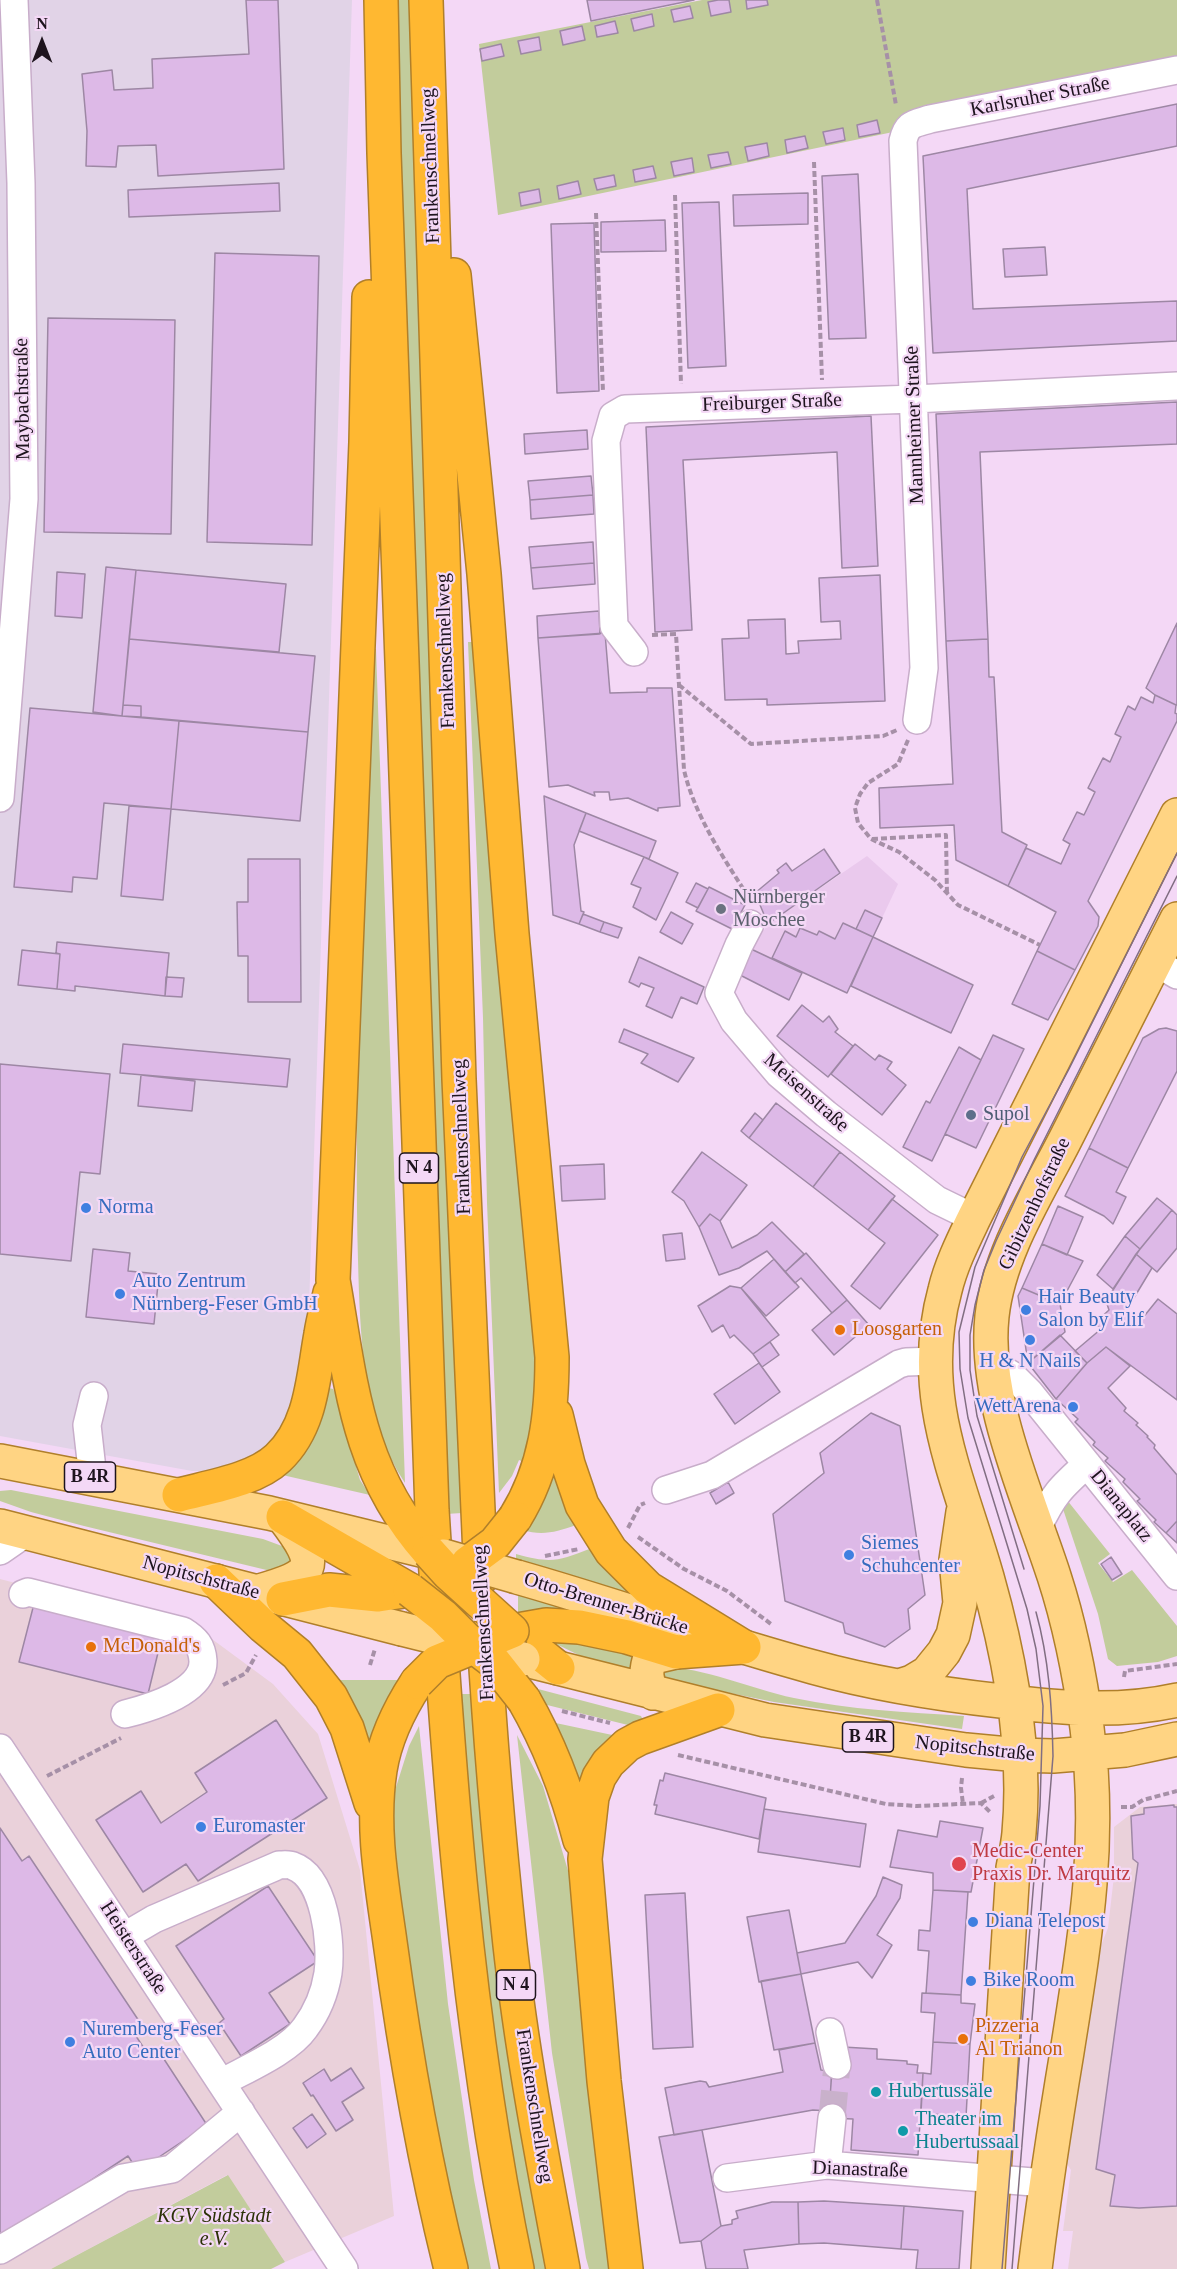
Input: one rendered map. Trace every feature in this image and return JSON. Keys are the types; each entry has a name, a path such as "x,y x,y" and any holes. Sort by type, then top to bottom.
{"highway":[{"path":"179,1495 236,1480 258,1470 277,1459 294,1437 310,1398 333,1280 366,442 371,210 382,61 381,0"},
{"name":"Frankenschnellweg","path":"426,0 461,1112 477,1510 490,1732 510,1946 536,2127 562,2269"},
{"path":"269,1596 329,1590 378,1595 403,1589 448,1563 495,1543 515,1518 540,1466 552,1401 550,1320 511,923 484,574 427,39"},
{"name":"N 4","path":"382,61 432,1510 459,1879 490,2120 518,2269"},
{"path":"333,1280 360,1428 378,1476 397,1511 519,1639"},
{"path":"552,1401 576,1489 590,1521 614,1537 621,1563 648,1588 744,1647"},
{"path":"283,1517 403,1589 443,1617 494,1662 524,1700 542,1732 565,1785 585,1859 607,2116 626,2269"},
{"path":"216,1581 263,1626 297,1654 331,1697 347,1728 377,1819"},
{"path":"451,2269 422,2140 400,2014 378,1853 380,1767 388,1738 409,1696 423,1675 437,1662 474,1646 519,1639 546,1625 579,1627 627,1637 676,1652 744,1647"},
{"path":"585,1859 592,1797 599,1777 618,1751 640,1738 718,1710"}],"main road":[{"path":"988,2269 1013,1869 1020,1831 1019,1755 1015,1703 999,1623 939,1419 936,1360 938,1322 944,1292 959,1250 974,1218 1177,815"},
{"name":"Gibitzenhofstraße","path":"1089,1753 1077,1663 1066,1619 1004,1423 1002,1369 991,1333 994,1307 1008,1256 1023,1221 1166,968 1177,919"},
{"name":"B 4R","path":"0,1461 283,1517"},
{"path":"898,1686 912,1682 927,1673 944,1652 953,1635 960,1603 956,1560 964,1504"},
{"path":"269,1596 281,1585 305,1572 308,1564 304,1546 283,1517"},
{"name":"Otto-Brenner-Brücke","path":"283,1517 397,1544 448,1563 526,1566 744,1647"},
{"name":"Nopitschstraße","path":"9,1536 216,1581 474,1646"},
{"name":"B 4R","path":"519,1639 558,1668 718,1710"},
{"name":"B 4R","path":"744,1647 815,1668 898,1686 1015,1703 1084,1708 1149,1705 1177,1700"},
{"path":"653,1693 646,1677 646,1667 650,1658 676,1652"},
{"name":"Nopitschstraße","path":"718,1710 834,1732 1019,1755 1089,1753"},
{"name":"B 4R","path":"1089,1753 1136,1749 1177,1739"},
{"path":"1035,2269 1045,2183 1087,1924 1093,1867 1094,1807 1089,1753"}],"street":[{"name":"Maybachstraße","path":"0,798 24,499 11,236 14,0"},
{"name":"Karlsruher Straße","path":"906,130 911,125 930,119 1177,70"},
{"name":"Mannheimer Straße","path":"906,130 903,141 924,668 917,720"},
{"name":"Freiburger Straße","path":"613,416 625,409 914,399 1177,386"},
{"path":"613,416 606,441 614,626 634,652"},
{"name":"Meisenstraße","path":"750,924 719,993 734,1021 779,1074 826,1114 937,1200 974,1218"},
{"path":"666,1490 712,1475 898,1364 936,1360"},
{"name":"Dianaplatz","path":"1002,1369 1029,1392 1177,1576"},
{"path":"93,1478 87,1425 94,1396"},
{"name":"Dianaplatz","path":"1038,1527 1050,1501 1087,1464"},
{"path":"23,1594 28,1592 183,1631 196,1639 202,1651 203,1666 193,1684 183,1692 157,1704 125,1714"},
{"name":"Heisterstraße","path":"0,1748 344,2269"},
{"path":"124,1936 154,1919 279,1865 292,1865 308,1876 322,1901 328,1942 327,1973 318,2006 304,2030 283,2048 221,2083"},
{"path":"830,2032 837,2065"},
{"path":"0,2250 123,2178 172,2169 241,2112"},
{"path":"827,2165 832,2118"},
{"name":"Dianastraße","path":"727,2178 827,2165 1045,2183"}],"path":[{"path":"877,0 899,123 906,130"},
{"path":"814,162 823,402"},
{"path":"675,195 682,406"},
{"path":"596,213 603,407 613,416"},
{"path":"634,652 652,634 676,634 684,770 687,786 697,809 752,902 750,924"},
{"path":"679,685 751,744 883,736 917,720"},
{"path":"917,720 898,764 868,783 861,794 855,808 858,823 871,839 899,852 935,880 958,905 1040,945"},
{"path":"871,839 946,835 947,895"},
{"path":"614,1537 640,1505 666,1490"},
{"path":"526,1566 545,1556 614,1537 641,1537 684,1569 727,1591 768,1623 779,1626"},
{"path":"370,1665 375,1648"},
{"path":"1124,1677 1125,1671 1177,1664"},
{"path":"524,1700 628,1728 661,1751 886,1804 917,1806 981,1803 990,1810"},
{"path":"961,1788 963,1804"},
{"path":"1094,1807 1132,1807 1143,1800 1177,1791"}],"shaded area":[{"path":"0,0 352,0 309,1307 305,1353 298,1394 278,1439 251,1459 213,1471 192,1471 0,1436"},
{"path":"867,856 898,884 847,993 751,949 768,924"},
{"path":"0,1579 201,1631 273,1684 318,1734 360,1870 394,2216 285,2262 227,2175 51,2269 0,2269"},
{"path":"1177,1804 1177,2269 1068,2269 1073,2231 1063,2231 1071,2170 1063,2158 1096,1958 1108,1928 1114,1876 1114,1827 1140,1807"}],"green space":[{"path":"395,0 411,0 462,1513 446,1514"},
{"path":"702,0 1177,0 1177,65 893,132 498,215 479,44"},
{"path":"468,642 472,642 485,761 539,1374 526,1463 519,1460 512,1476 499,1493 487,1203 483,1018"},
{"path":"367,649 376,649 405,1483 380,1432 372,1404 362,1346 360,1317 357,1104"},
{"path":"329,1388 335,1393 360,1480 370,1495 278,1474"},
{"path":"552,1468 576,1525 549,1532 536,1533 522,1530"},
{"path":"11,1490 263,1539 290,1549 298,1561 279,1573 84,1526 0,1501 0,1491"},
{"path":"1067,1500 1110,1554 1098,1563 1113,1582 1132,1570 1177,1626 1177,1656 1158,1662 1117,1666 1108,1659 1098,1614 1062,1506"},
{"path":"592,1548 630,1592 626,1598 516,1564 516,1554 555,1560"},
{"path":"518,1592 575,1608 575,1614 549,1611 518,1612"},
{"path":"553,1638 634,1653 631,1670 591,1661 552,1642"},
{"path":"660,1667 694,1671 815,1702 879,1710 964,1716 962,1729 774,1702 666,1680 663,1679"},
{"path":"328,1680 401,1680 367,1765"},
{"path":"538,1689 641,1716 643,1720 632,1726 539,1703 534,1692"},
{"path":"457,1694 473,1694 548,2269 532,2269 521,2221 491,2023"},
{"path":"551,1722 617,1736 582,1779 576,1779"},
{"path":"419,1726 448,2004 474,2180 491,2269 463,2269 436,2160 400,1930 391,1803 409,1746"},
{"path":"517,1735 543,1786 569,1874 611,2269 589,2269 586,2258 552,2053"},
{"name":"KGV Südstadt e.V.","path":"228,2175 285,2262 271,2269 51,2269"}],"building":[{"path":"246,0 278,0 284,169 158,176 156,145 118,146 116,167 86,166 87,131 82,74 112,70 114,90 153,88 152,59 249,54"},
{"path":"587,0 694,0 591,21"},
{"path":"729,0 731,12 711,16 708,2"},
{"path":"746,0 767,0 768,5 747,9"},
{"path":"690,6 693,18 674,22 671,10"},
{"path":"652,14 654,26 634,31 631,19"},
{"path":"615,21 618,33 597,37 595,26"},
{"path":"582,26 585,40 563,45 560,31"},
{"path":"539,37 541,50 521,54 518,41"},
{"path":"501,44 504,56 482,61 480,49"},
{"path":"1177,104 1177,146 967,189 973,309 1177,301 1177,341 933,353 923,156"},
{"path":"877,120 880,133 859,137 857,125"},
{"path":"843,128 845,140 826,144 823,132"},
{"path":"805,136 808,148 787,153 785,140"},
{"path":"767,143 769,156 748,161 745,147"},
{"path":"728,152 731,164 711,168 708,155"},
{"path":"692,158 694,172 674,176 671,162"},
{"path":"653,166 656,178 635,182 633,170"},
{"path":"858,174 866,338 829,339 822,176"},
{"path":"614,175 616,186 597,190 594,179"},
{"path":"578,181 581,194 559,199 557,186"},
{"path":"279,183 280,211 129,217 128,190"},
{"path":"539,189 541,202 521,206 519,193"},
{"path":"808,193 808,224 734,226 733,195"},
{"path":"719,202 726,366 688,368 682,203"},
{"path":"665,220 666,251 601,252 601,222"},
{"path":"594,223 599,391 557,393 551,224"},
{"path":"1045,247 1047,275 1005,277 1003,249"},
{"path":"215,253 319,256 312,545 207,542"},
{"path":"48,318 175,320 171,534 44,532"},
{"path":"1177,402 1177,444 980,452 988,639 946,641 936,414"},
{"path":"871,416 878,566 842,568 837,452 683,460 692,630 655,632 646,427"},
{"path":"587,430 588,449 525,454 524,434"},
{"path":"591,476 593,495 530,500 528,481"},
{"path":"593,495 594,514 531,519 530,500"},
{"path":"593,542 594,563 531,568 529,547"},
{"path":"594,563 595,584 533,589 531,568"},
{"path":"106,567 136,570 122,716 93,712"},
{"path":"136,570 286,584 279,652 129,639"},
{"path":"57,572 85,574 82,618 55,616"},
{"path":"880,575 885,701 767,705 767,699 725,700 722,639 749,638 748,620 785,619 786,654 799,653 798,641 841,639 840,621 821,622 819,578"},
{"path":"599,611 600,634 538,638 537,616"},
{"path":"1177,623 1177,705 1176,705 1146,688"},
{"path":"605,633 610,693 647,692 647,688 672,688 680,806 658,808 658,811 628,798 610,800 609,792 594,792 595,796 568,785 549,787 538,638"},
{"path":"129,639 315,656 308,732 141,717 141,706 123,705"},
{"path":"988,639 989,677 994,677 1002,832 1027,845 1008,886 956,860 954,825 880,828 879,788 953,784 946,641"},
{"path":"1155,695 1176,705 1177,721 1088,901 1099,917 1098,926 1075,970 1037,951 1056,912 1008,886 1026,848 1061,864 1070,844 1063,840 1077,812 1084,815 1095,792 1088,788 1103,758 1110,762 1121,737 1115,734 1128,706 1135,710 1141,697 1153,703"},
{"path":"123,705 141,706 141,717 122,716"},
{"path":"30,708 179,721 171,809 104,803 97,879 73,877 72,892 14,887"},
{"path":"179,721 308,732 300,821 171,809"},
{"path":"544,796 586,813 574,845 581,911 584,912 579,924 553,915"},
{"path":"129,806 171,809 163,900 121,896"},
{"path":"586,813 656,841 649,859 579,831"},
{"path":"824,849 840,873 768,924 755,893 779,873 777,870 786,863 792,871"},
{"path":"644,857 678,873 656,920 633,907 641,888 631,884"},
{"path":"248,859 300,859 301,1002 248,1002 248,956 238,956 237,902 248,902"},
{"path":"696,883 708,889 698,908 686,902"},
{"path":"709,887 745,905 732,929 696,911"},
{"path":"865,910 882,918 873,937 856,929"},
{"path":"671,912 693,924 682,944 660,932"},
{"path":"583,914 604,922 600,932 579,924"},
{"path":"604,922 622,928 618,938 600,932"},
{"path":"843,923 873,937 847,993 772,958 785,931 796,937 800,928 817,935 819,931 835,939"},
{"path":"873,937 973,985 951,1033 851,986"},
{"path":"57,942 169,953 165,996 75,986 75,991 57,989 60,954 56,953"},
{"path":"751,949 802,973 789,1000 738,974"},
{"path":"22,950 60,954 57,989 18,985"},
{"path":"1037,951 1075,970 1048,1020 1012,1004"},
{"path":"639,957 704,987 697,1004 681,997 672,1018 646,1006 654,988 641,983 639,987 629,982"},
{"path":"166,977 184,978 182,997 165,996"},
{"path":"802,1005 823,1022 829,1016 838,1029 835,1032 853,1046 828,1077 777,1036"},
{"path":"624,1029 694,1058 678,1082 641,1063 648,1054 619,1042"},
{"path":"1159,1029 1177,1031 1177,1071 1128,1168 1089,1148 1143,1038"},
{"path":"993,1035 1024,1049 976,1148 945,1134"},
{"path":"123,1044 290,1059 287,1087 120,1073"},
{"path":"855,1044 875,1060 879,1055 892,1062 887,1069 906,1085 882,1115 831,1074"},
{"path":"959,1047 981,1060 932,1161 903,1147 926,1101 930,1103"},
{"path":"0,1064 110,1074 100,1174 80,1172 71,1261 0,1254"},
{"path":"141,1075 195,1081 192,1111 138,1106"},
{"path":"776,1103 840,1152 813,1187 749,1138"},
{"path":"755,1113 763,1120 749,1138 741,1131"},
{"path":"1089,1148 1128,1168 1116,1192 1126,1197 1113,1224 1104,1216 1065,1196"},
{"path":"702,1152 747,1185 720,1221 710,1214 699,1227 684,1201 672,1192"},
{"path":"840,1152 895,1196 868,1230 813,1187"},
{"path":"604,1164 605,1199 562,1201 560,1166"},
{"path":"1157,1198 1172,1210 1140,1249 1125,1236"},
{"path":"892,1199 938,1235 880,1309 851,1286 885,1243 868,1230"},
{"path":"1058,1206 1083,1217 1067,1255 1042,1244"},
{"path":"1172,1210 1177,1215 1177,1248 1157,1272 1136,1254"},
{"path":"710,1214 720,1221 732,1248 757,1235 772,1222 804,1254 785,1272 767,1251 739,1268 719,1275 699,1227"},
{"path":"682,1233 685,1259 666,1261 663,1235"},
{"path":"1125,1236 1140,1249 1113,1289 1097,1275"},
{"path":"1042,1244 1083,1261 1060,1304 1022,1288"},
{"path":"93,1249 130,1253 128,1271 159,1274 154,1324 86,1317"},
{"path":"806,1253 847,1300 832,1313 801,1278 795,1283 785,1272"},
{"path":"1136,1254 1152,1268 1126,1311 1137,1325 1158,1299 1177,1314 1177,1400 1106,1347 1087,1363 1075,1351 1101,1329 1095,1323 1109,1310 1106,1301"},
{"path":"774,1259 799,1287 766,1316 741,1288"},
{"path":"730,1286 741,1288 779,1335 753,1354 734,1335 730,1338 723,1325 712,1332 698,1306"},
{"path":"1022,1288 1060,1304 1065,1332 1028,1363 1018,1296"},
{"path":"847,1300 869,1325 834,1355 812,1330"},
{"path":"1060,1335 1087,1363 1056,1399 1028,1363"},
{"path":"770,1342 779,1355 762,1367 753,1354"},
{"path":"1106,1347 1130,1366 1108,1388 1177,1475 1177,1521 1166,1533 1137,1501 1140,1499 1123,1482 1125,1479 1105,1461 1108,1458 1093,1445 1095,1442 1075,1422 1078,1419 1056,1399 1087,1363"},
{"path":"759,1363 780,1392 735,1424 714,1394"},
{"name":"Siemes Schuhcenter","path":"871,1413 900,1426 925,1595 908,1609 910,1629 885,1647 845,1633 843,1623 785,1601 773,1514 824,1473 820,1453"},
{"path":"728,1482 734,1493 716,1504 710,1493"},
{"path":"1177,1521 1177,1543 1166,1533"},
{"path":"1111,1557 1122,1574 1112,1580 1101,1564"},
{"name":"McDonald's","path":"35,1600 163,1632 148,1694 19,1662"},
{"path":"276,1720 327,1798 198,1881 186,1864 143,1892 96,1820 141,1791 161,1823 207,1792 195,1773"},
{"path":"665,1773 766,1798 759,1839 655,1814 657,1805 654,1805 660,1780 663,1781"},
{"path":"1174,1805 1177,1807 1177,2206 1139,2208 1110,2206 1115,2175 1096,2169 1138,1863 1133,1859 1131,1816 1144,1814 1144,1808"},
{"path":"764,1809 866,1824 860,1867 758,1852"},
{"path":"940,1821 983,1828 971,1892 933,1890 933,1873 890,1867 898,1830 937,1837"},
{"name":"Nuremberg-Feser Auto Center","path":"0,1828 22,1861 29,1856 141,2024 132,2030 151,2059 160,2053 207,2125 138,2171 128,2156 2,2239 0,2237"},
{"path":"883,1877 902,1885 900,1898 877,1935 892,1945 872,1978 858,1962 801,1974 797,1953 845,1943 876,1896"},
{"path":"268,1886 318,1961 269,1993 290,2024 241,2056 219,2023 224,2019 176,1946"},
{"path":"933,1890 968,1892 961,1995 926,1993 929,1951 918,1950 919,1930 930,1931"},
{"path":"685,1893 693,2047 653,2049 645,1895"},
{"path":"789,1910 801,1974 759,1982 747,1917"},
{"path":"801,1974 815,2043 774,2050 761,1981"},
{"path":"922,1993 961,1995 961,2003 975,2004 970,2044 933,2042 935,2013 921,2012"},
{"path":"933,2042 970,2044 966,2117 921,2113 923,2073 931,2074"},
{"path":"815,2043 821,2070 832,2071 829,2111 813,2110 674,2135 665,2088 700,2081 706,2082 709,2087 783,2072 779,2050"},
{"name":"Hubertussäle","path":"843,2047 877,2049 877,2059 907,2061 907,2064 918,2065 917,2073 923,2073 918,2155 851,2150 853,2119 829,2118 832,2065"},
{"path":"351,2068 364,2088 342,2102 353,2120 336,2131 303,2083 324,2069 331,2081"},
{"path":"312,2114 326,2134 307,2148 293,2128"},
{"path":"702,2130 721,2226 701,2241 680,2243 659,2137"},
{"path":"824,2201 904,2206 901,2249 824,2243 799,2244 798,2202"},
{"path":"772,2202 798,2202 799,2244 744,2250 748,2269 706,2269 701,2241 721,2226 732,2224 732,2220 738,2218 736,2211"},
{"path":"904,2206 963,2211 959,2269 916,2269 918,2250 901,2249"}],"tunnel":[{"path":"832,2118 837,2065"}],"tram line":[{"path":"1002,2269 1040,1806 1043,1706 1036,1649 1027,1609 968,1418 960,1369 959,1332 975,1267 1022,1157 1069,1069 1177,853"},
{"path":"1024,1569 977,1416 970,1370 970,1335 975,1305 984,1270 1034,1160 1177,876"},
{"path":"1012,2269 1053,1756 1049,1683 1036,1612"}],"place":[{"name":"Nürnberger Moschee","path":"721,909"},
{"name":"Supol","path":"971,1115"},
{"name":"Norma","path":"86,1208"},
{"name":"Auto Zentrum Nürnberg-Feser GmbH","path":"120,1294"},
{"name":"Hair Beauty Salon by Elif","path":"1026,1310"},
{"name":"Loosgarten","path":"840,1330"},
{"name":"H & N Nails","path":"1030,1340"},
{"name":"WettArena","path":"1073,1407"},
{"name":"Siemes Schuhcenter","path":"849,1555"},
{"name":"McDonald's","path":"91,1647"},
{"name":"Euromaster","path":"201,1827"},
{"name":"Medic-Center Praxis Dr. Marquitz","path":"959,1864"},
{"name":"Diana Telepost","path":"973,1922"},
{"name":"Bike Room","path":"971,1981"},
{"name":"Pizzeria Al Trianon","path":"963,2039"},
{"name":"Nuremberg-Feser Auto Center","path":"70,2042"},
{"name":"Hubertussäle","path":"876,2092"},
{"name":"Theater im Hubertussaal","path":"903,2131"}]}
